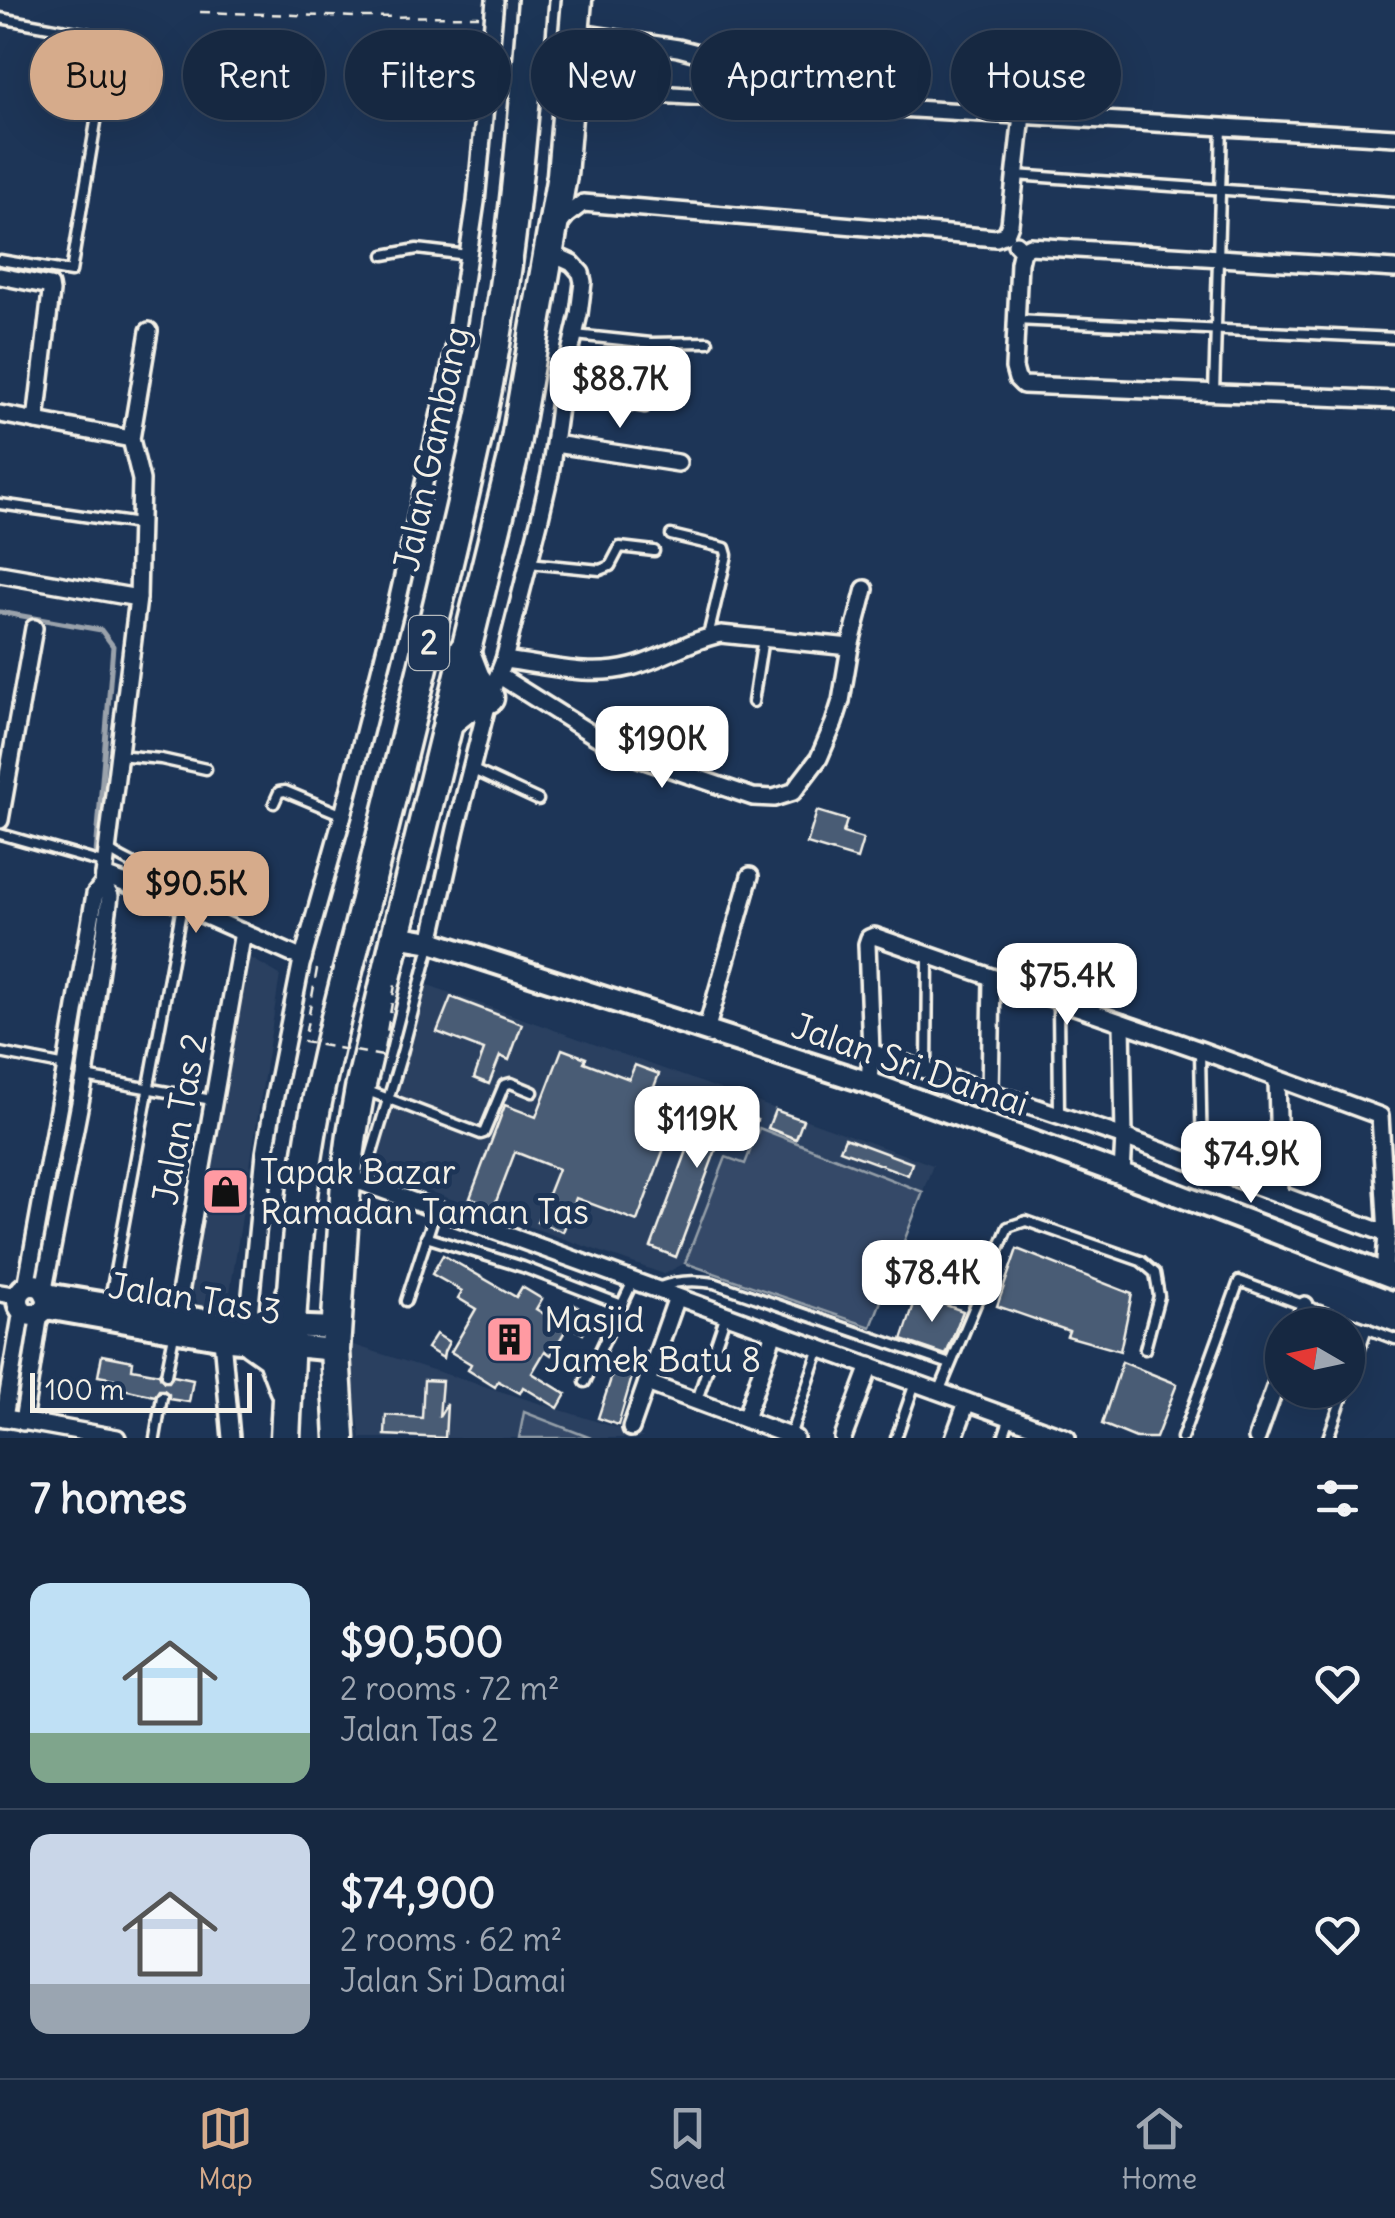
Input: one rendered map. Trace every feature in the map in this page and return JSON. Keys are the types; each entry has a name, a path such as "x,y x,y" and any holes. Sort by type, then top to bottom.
{"highway":[{"name":"Jalan Gambang","path":"285,1438 294,1281 308,1152 327,1056 482,415 511,231 534,0"},
{"name":"2","path":"574,30 576,0"},
{"name":"2","path":"340,1438 336,1339 360,1089 512,462 552,242 566,120"},
{"path":"464,650 475,678 498,678"},
{"path":"448,722 498,678"},
{"path":"287,1399 278,1365 251,1331 283,1314 294,1281"}],"street":[{"path":"251,1331 270,1122 454,355 478,184 494,8"},
{"path":"562,174 582,203 996,238 1006,234 1010,224 1021,120"},
{"path":"1105,120 1395,137"},
{"path":"431,942 471,769 547,490 561,392 584,282 582,273 552,242 567,215 582,203"},
{"path":"1006,234 1022,250"},
{"path":"1395,269 1030,246 1022,250 1019,262 1015,374 1023,385 1395,400"},
{"path":"0,276 50,286 36,420"},
{"path":"23,1422 30,1299 95,894 105,868 138,598 142,480 132,439 149,331"},
{"path":"0,414 132,439"},
{"path":"555,444 678,463"},
{"path":"0,574 138,598"},
{"path":"498,678 628,754 753,797 774,798 793,792 818,758 834,723 865,589"},
{"path":"0,820 34,628"},
{"path":"498,678 600,673 645,663 721,634 850,647"},
{"path":"105,868 310,964"},
{"path":"105,868 110,896 84,1078 2,1418 117,1438"},
{"path":"706,1031 750,876"},
{"name":"Jalan Tas 2","path":"175,1323 243,932"},
{"name":"Jalan Sri Damai","path":"396,936 431,942 868,1083 1389,1276"},
{"path":"868,1083 871,1052 867,944 872,937 1380,1116 1389,1276"},
{"path":"990,1093 992,978"},
{"path":"1122,1024 1122,1174"},
{"path":"871,1052 1202,1164 1387,1234"},
{"path":"1276,1080 1280,1192"},
{"path":"354,1182 1067,1438"},
{"path":"631,1428 677,1296"},
{"name":"Jalan Tas 3","path":"30,1299 109,1304 222,1338 251,1331"},
{"name":"Jalan Tas 3","path":"30,1299 175,1323 336,1339"},
{"path":"745,1420 774,1332"},
{"path":"222,1338 231,1438"},
{"path":"843,1438 870,1366"},
{"path":"647,1383 792,1437"},
{"path":"954,1438 967,1402"},
{"path":"1257,1438 1268,1408"}],"lane":[{"path":"0,18 110,38 71,272 0,260"},
{"path":"1214,392 1222,127"},
{"path":"1015,175 1395,202"},
{"path":"384,255 417,249 468,255"},
{"path":"1016,320 1395,338"},
{"path":"575,335 708,342"},
{"path":"561,392 646,407"},
{"path":"0,504 139,524"},
{"path":"671,535 726,550 708,636"},
{"path":"529,563 600,570 610,566 620,546 654,552"},
{"path":"753,702 763,638"},
{"path":"118,755 206,769"},
{"path":"471,769 538,800"},
{"path":"274,803 279,792 285,791 343,814"},
{"path":"0,834 105,868 115,855 151,874 158,894"},
{"path":"109,1304 182,906"},
{"path":"354,1182 388,1098 431,942"},
{"path":"927,1070 928,957"},
{"path":"1058,1001 1059,1115"},
{"path":"1200,1050 1202,1164"},
{"path":"0,1053 66,1066"},
{"path":"84,1078 212,1100"},
{"path":"360,1089 481,1134 504,1086 510,1084 532,1092"},
{"path":"406,1301 436,1209"},
{"path":"939,1392 1008,1228 1026,1221 1142,1261 1154,1273 1159,1296 1146,1348"},
{"path":"426,1238 524,1267 622,1306"},
{"path":"585,1382 633,1280"},
{"path":"655,1289 673,1282 714,1283 950,1364"},
{"path":"1182,1438 1239,1282 1395,1339"},
{"path":"697,1402 726,1314"},
{"path":"166,1375 175,1323"},
{"path":"1365,1334 1367,1328"},
{"path":"792,1437 820,1348"},
{"path":"896,1438 915,1383"},
{"path":"155,1438 162,1397"},
{"path":"1328,1438 1339,1408"},
{"path":"1003,1438 1010,1417"}],"path":[{"path":"200,12 357,17 494,8"},
{"path":"310,964 304,1042 383,1056 396,979"}],"shaded area":[{"name":"Tapak Bazar Ramadan Taman Tas","path":"247,956 280,975 227,1312 199,1307 189,1280"},
{"path":"428,985 933,1165 871,1327 685,1263 664,1274 374,1172"},
{"path":"759,1128 923,1192 871,1327 685,1263 726,1157 745,1164"},
{"path":"347,1343 624,1430 644,1438 361,1438"},
{"path":"524,1412 591,1438 519,1438"}],"building":[{"path":"817,811 847,820 843,833 863,839 857,859 807,844"},
{"path":"451,997 522,1024 509,1060 500,1056 489,1084 474,1078 484,1050 437,1032"},
{"path":"562,1049 629,1079 635,1065 659,1074 650,1097 655,1099 641,1137 665,1146 637,1221 576,1198 563,1232 537,1222 558,1169 515,1152 494,1207 470,1198 505,1105 536,1117"},
{"path":"707,1097 757,1120 750,1138 724,1128 676,1257 651,1247"},
{"path":"775,1110 803,1120 796,1139 768,1128"},
{"path":"845,1138 912,1163 908,1175 840,1150"},
{"path":"1017,1249 1132,1294 1120,1351 1067,1336 1069,1331 997,1306"},
{"name":"Masjid Jamek Batu 8","path":"443,1255 516,1297 522,1287 542,1299 536,1309 567,1328 551,1355 545,1351 532,1373 566,1394 558,1408 523,1387 520,1393 498,1381 495,1387 468,1370 471,1364 451,1352 476,1309 458,1298 462,1291 432,1274"},
{"path":"917,1295 963,1311 946,1355 902,1340"},
{"path":"573,1304 593,1317 583,1334 562,1321"},
{"path":"436,1334 449,1342 443,1358 427,1348"},
{"path":"619,1354 637,1360 618,1425 598,1418"},
{"path":"102,1355 133,1361 132,1369 159,1374 164,1382 173,1376 193,1380 189,1402 169,1399 164,1390 155,1396 119,1388 120,1380 98,1376"},
{"path":"1122,1362 1177,1384 1156,1438 1136,1438 1102,1424"},
{"path":"424,1380 442,1381 439,1417 447,1404 445,1438 385,1435 386,1415 422,1418"}],"waterway":[{"path":"0,612 101,630 113,646 96,854"},
{"path":"131,870 147,877"}],"place":[{"name":"Tapak Bazar Ramadan Taman Tas","path":"225,1192"},
{"name":"Masjid Jamek Batu 8","path":"509,1340"}]}
